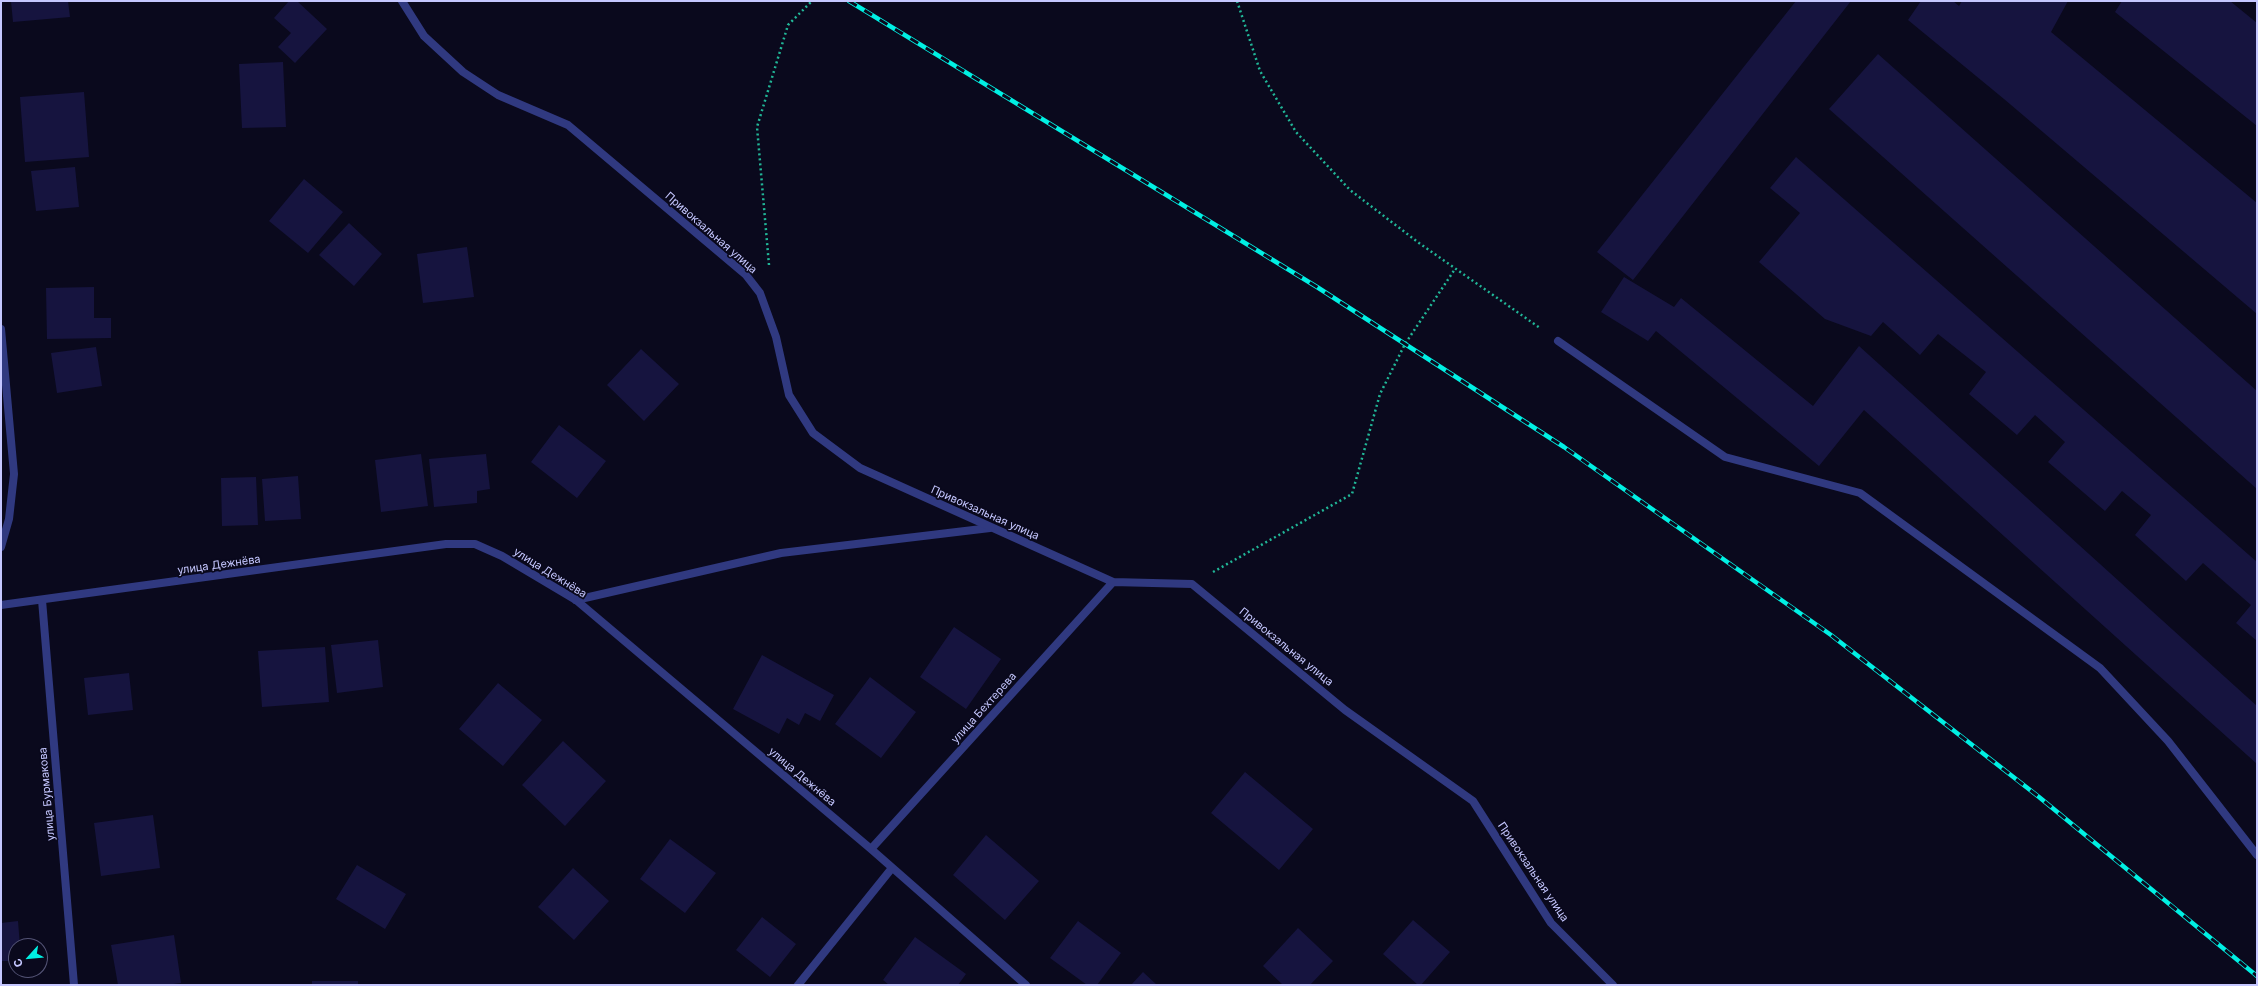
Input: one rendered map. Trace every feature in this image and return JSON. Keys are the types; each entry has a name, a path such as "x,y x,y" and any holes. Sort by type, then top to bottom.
{"street":[{"name":"Привокзальная улица","path":"402,1 424,36 463,72 498,95 568,125 746,275 760,293 776,337 788,395 813,434 860,468 990,528 1113,582 1192,584 1345,710 1473,801 1551,923 1613,985"},
{"path":"1,329 14,474 10,519 1,547"},
{"path":"1558,340 1725,457 1860,494 2100,668 2168,741 2257,855"},
{"path":"576,600 781,553 990,528"},
{"name":"улица Дежнёва","path":"1,604 42,600 438,546 475,544 502,556 576,600 871,849 1026,985"},
{"name":"улица Бехтерева","path":"871,849 1113,582"},
{"name":"улица Бурмакова","path":"42,600 74,985"},
{"path":"798,985 892,868"}],"path":[{"path":"769,267 757,127 788,25 812,1"},
{"path":"1236,1 1260,71 1296,132 1350,190 1455,269 1558,340"},
{"path":"1192,584 1352,494 1380,394 1405,344 1455,269"}],"building":[{"path":"11,1 68,1 70,17 13,22"},
{"path":"289,1 297,1 327,29 295,63 278,47 291,33 274,18"},
{"path":"1796,1 1851,1 1633,280 1597,252"},
{"path":"1921,1 1953,1 1959,6 1962,1 2068,1 2051,32 2257,203 2257,314 2004,99 1908,20"},
{"path":"2122,1 2230,1 2257,23 2257,126 2115,12"},
{"path":"1878,54 2257,391 2257,489 1829,109"},
{"path":"283,62 286,127 242,128 239,64"},
{"path":"84,92 89,157 25,162 20,97"},
{"path":"1796,157 2257,562 2257,641 2236,623 2251,605 2203,563 2186,581 2135,535 2151,515 2122,491 2105,511 2048,462 2065,442 2035,415 2017,435 1969,394 1986,372 1938,334 1920,355 1883,322 1871,336 1825,319 1759,262 1800,213 1770,188"},
{"path":"75,167 79,207 36,211 31,171"},
{"path":"304,179 343,212 308,253 269,221"},
{"path":"349,223 382,254 354,286 319,255"},
{"path":"467,247 474,297 423,303 417,254"},
{"path":"1624,277 1674,307 1681,298 1813,406 1859,346 2257,706 2257,764 1864,410 1819,466 1656,331 1648,341 1601,312"},
{"path":"94,287 94,318 111,318 111,338 47,339 46,288"},
{"path":"96,347 102,386 57,393 51,353"},
{"path":"641,349 679,384 644,421 607,385"},
{"path":"559,425 606,461 577,498 531,462"},
{"path":"421,454 428,506 381,512 375,460"},
{"path":"486,454 490,489 477,491 477,503 434,507 429,459"},
{"path":"298,476 301,519 265,521 262,479"},
{"path":"256,477 258,525 222,526 221,478"},
{"path":"954,627 1001,659 966,709 920,677"},
{"path":"378,640 383,687 337,693 331,645"},
{"path":"325,647 329,702 262,707 258,651"},
{"path":"762,655 834,695 820,721 805,713 799,725 787,718 779,734 733,709"},
{"path":"129,673 133,710 88,715 84,678"},
{"path":"870,677 916,712 881,758 835,724"},
{"path":"498,683 542,720 503,766 459,729"},
{"path":"563,741 606,781 565,826 522,785"},
{"path":"1245,772 1313,829 1279,870 1211,813"},
{"path":"153,815 160,868 101,876 94,823"},
{"path":"986,835 1039,881 1005,920 953,875"},
{"path":"670,839 716,873 685,913 640,879"},
{"path":"357,865 406,894 385,929 336,899"},
{"path":"573,868 609,901 574,940 538,907"},
{"path":"762,917 796,944 770,977 736,950"},
{"path":"1413,920 1450,952 1421,985 1418,985 1383,954"},
{"path":"18,921 19,938 8,938 8,961 1,961 1,923"},
{"path":"1078,921 1121,953 1097,985 1087,985 1050,958"},
{"path":"1298,928 1333,961 1310,985 1283,985 1263,966"},
{"path":"174,935 181,983 166,985 118,985 111,945"},
{"path":"915,937 966,974 958,985 889,985 883,980"},
{"path":"1143,972 1157,985 1131,985"},
{"path":"312,981 358,981 358,985 312,985"}],"railway":[{"path":"849,1 1317,287 1564,447 1831,635 2039,797 2257,976"}]}
